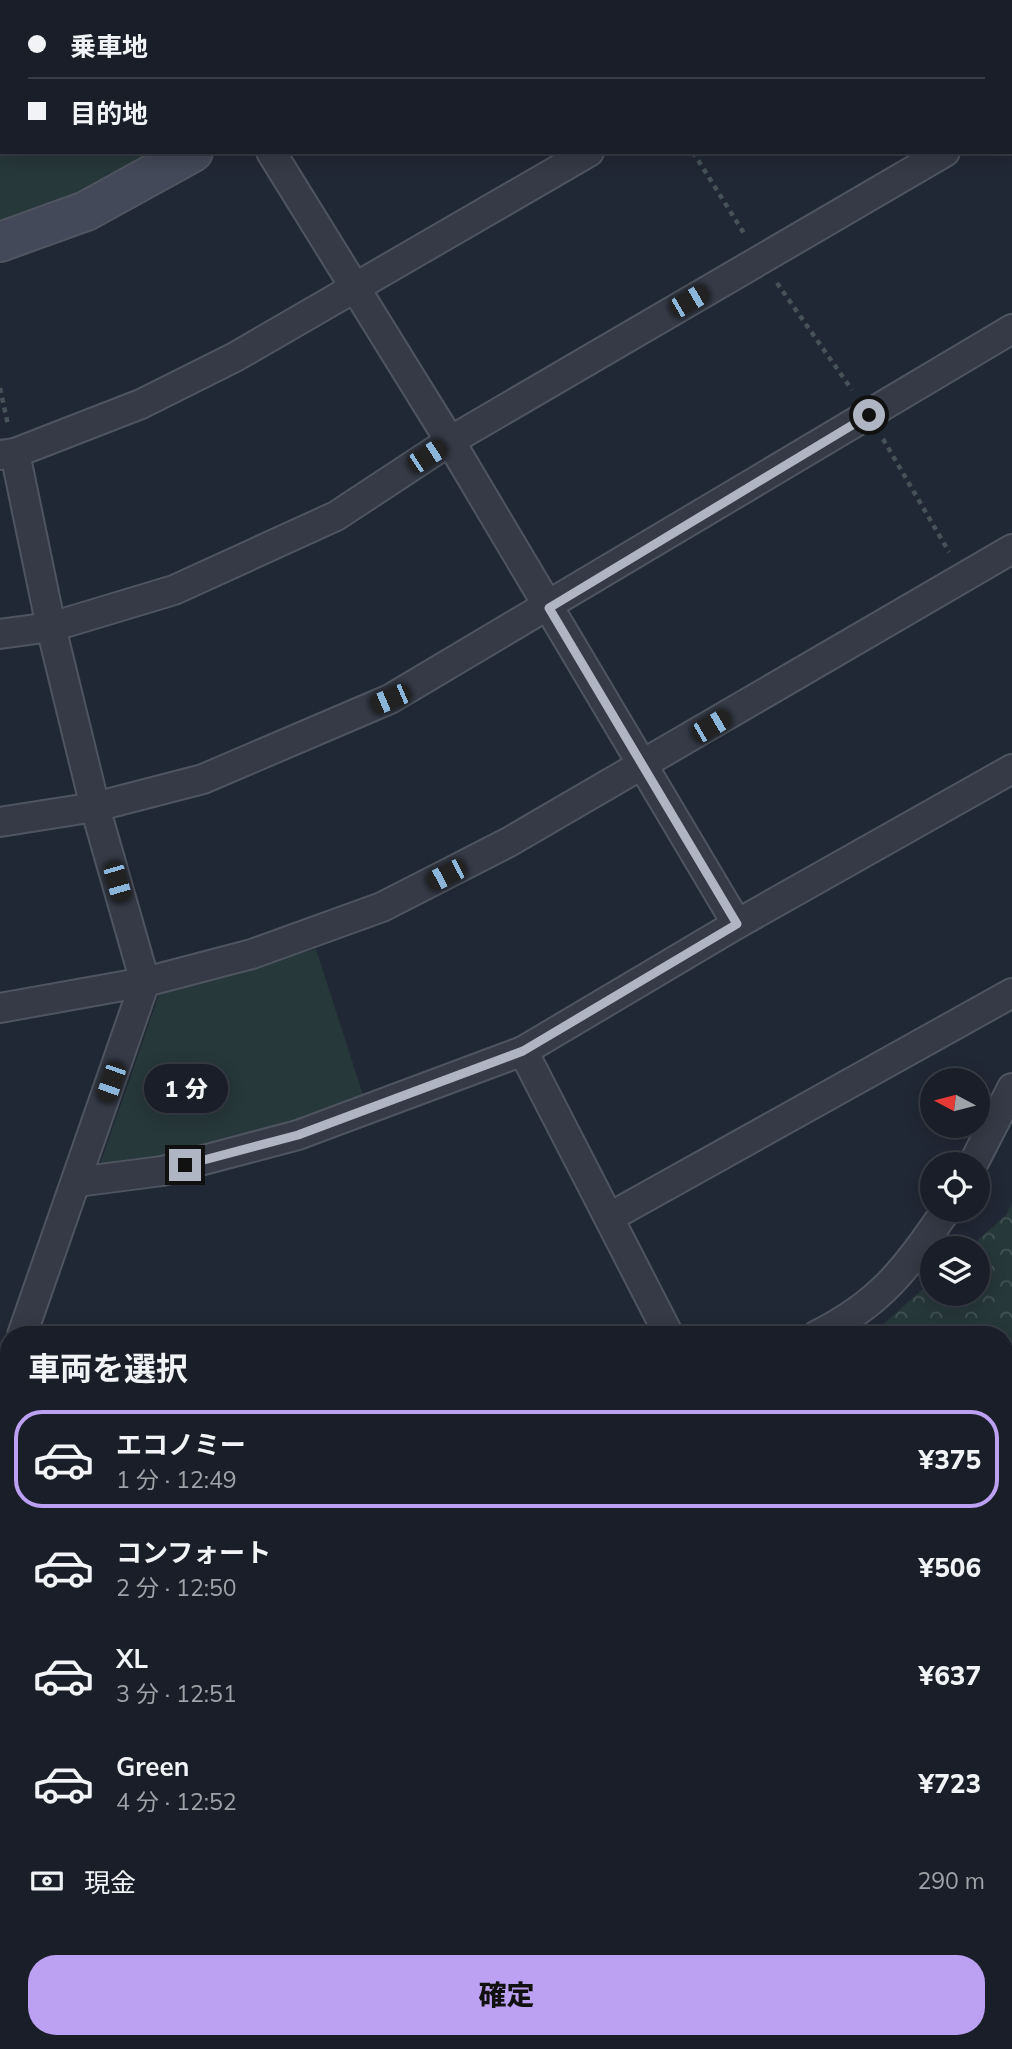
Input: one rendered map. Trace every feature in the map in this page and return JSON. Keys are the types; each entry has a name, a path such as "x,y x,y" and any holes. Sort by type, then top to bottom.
{"street":[{"path":"0,242 86,211 188,154"},
{"path":"272,154 354,290 450,440 737,924"},
{"path":"25,1326 145,982 95,807 7,454 141,404 235,357 586,154"},
{"path":"0,634 51,627 174,590 336,516 450,440 942,154"},
{"path":"0,822 95,807 203,779 390,699 549,608 1012,329"},
{"path":"0,1008 145,982 252,954 382,907 509,842 1012,549"},
{"path":"77,1182 162,1171 298,1135 523,1051 737,924 1012,769"},
{"path":"610,1217 1012,993"},
{"path":"523,1051 664,1326"},
{"path":"980,1152 1012,1088"},
{"path":"835,1326 853,1317 902,1274 938,1222"}],"path":[{"path":"694,154 760,260 869,415 964,578"},
{"path":"0,388 7,454"}],"green space":[{"path":"0,154 150,154 100,185 0,223"},
{"path":"316,949 364,1098 214,1149 99,1167 160,992"},
{"path":"1012,1203 1012,1326 881,1326 920,1292 920,1306 990,1306 990,1236 982,1236 1006,1215"}],"route":[{"path":"185,1165 298,1135 523,1051 737,924 549,608 869,415"}]}
